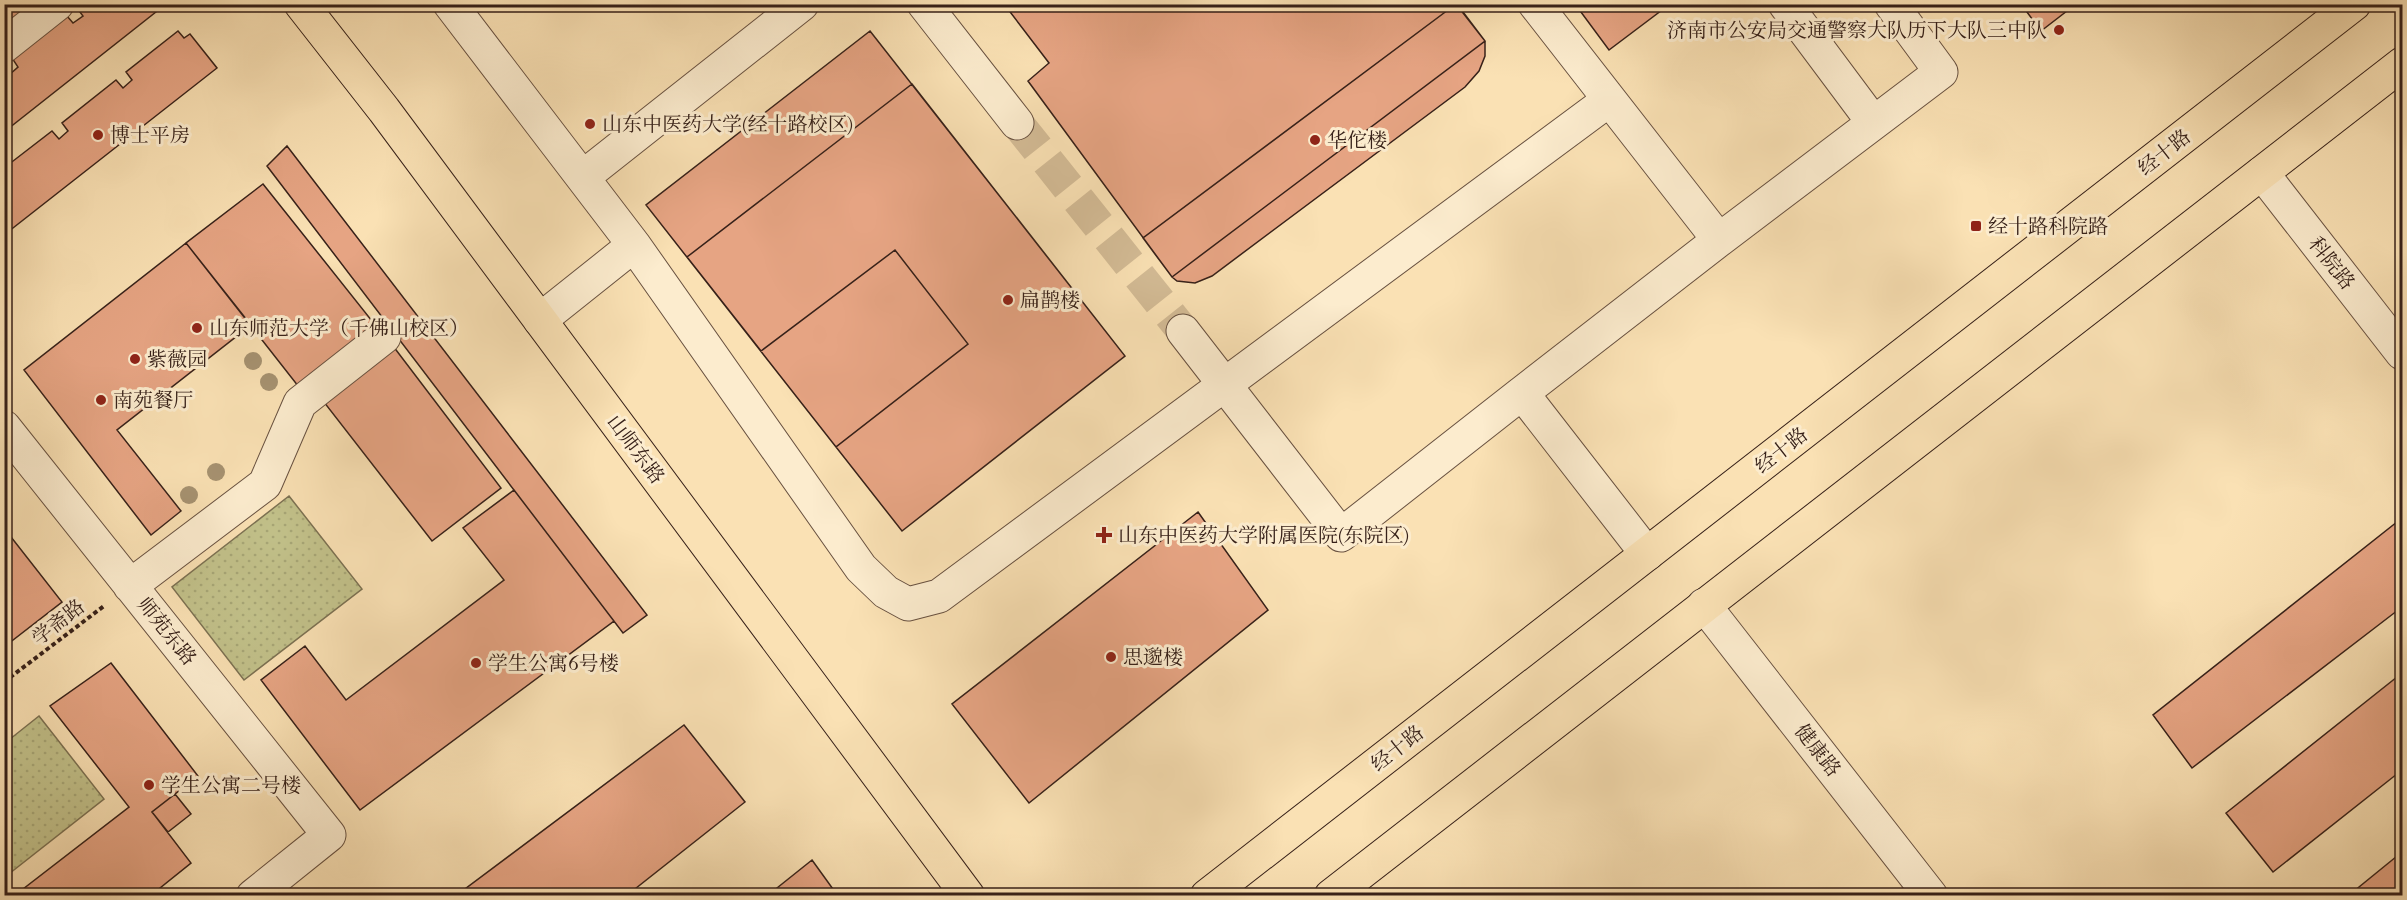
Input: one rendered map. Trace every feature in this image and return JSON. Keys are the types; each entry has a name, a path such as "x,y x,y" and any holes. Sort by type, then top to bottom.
{"main road":[{"name":"山师东路","path":"301,4 384,110 968,896"},
{"name":"经十路","path":"1207,896 2354,4"},
{"path":"1331,896 2403,63"}],"street":[{"path":"4,46 57,4"},
{"path":"450,4 634,245 861,568 886,592 908,604 939,596 1609,100"},
{"path":"583,177 802,4"},
{"path":"924,4 1017,123"},
{"path":"1535,4 1719,240"},
{"path":"1785,4 1873,122"},
{"path":"1183,332 1341,535 1719,240 1941,72 1891,4"},
{"name":"科院路","path":"2262,173 2403,353"},
{"path":"540,320 634,245"},
{"path":"130,585 266,484 300,403 384,337"},
{"path":"1522,393 1647,554"},
{"name":"师苑东路","path":"4,427 329,835 253,896"},
{"name":"健康路","path":"1704,605 1931,896"}],"path":[{"name":"学斋路","path":"4,682 130,585"}],"shaded area":[{"path":"289,496 362,589 244,680 172,587"},
{"path":"39,716 104,799 5,877 5,743"}],"building":[{"path":"4,4 31,4 4,26"},
{"path":"81,4 166,4 4,132 4,69 9,75 18,67 12,58 67,16 73,23 83,16 77,8"},
{"path":"1004,4 1457,4 1485,41 1485,56 1479,71 1465,87 1212,276 1195,283 1177,281 1172,277 1028,81 1049,63"},
{"name":"华佗楼","path":"1456,4 1485,41 1172,277 1143,238"},
{"path":"1575,4 1670,4 1609,50"},
{"path":"2021,4 2076,4 2041,31"},
{"name":"博士平房","path":"178,31 184,38 190,34 217,68 4,235 4,182 7,180 4,177 4,168 52,131 59,139 68,131 62,123 116,80 123,88 132,80 126,72"},
{"name":"扁鹊楼","path":"870,31 1125,356 902,531 646,205"},
{"name":"扁鹊楼","path":"912,84 1125,356 902,531 836,447 968,344 895,250 761,351 687,257"},
{"path":"287,146 647,615 623,633 267,166"},
{"path":"263,184 380,331 302,391 186,243"},
{"name":"南苑餐厅","path":"186,243 251,325 117,430 181,511 151,535 24,370"},
{"path":"390,342 501,488 432,541 320,397"},
{"name":"学生公寓6号楼","path":"514,490 614,621 360,810 261,680 305,646 346,700 504,580 463,528"},
{"name":"思邈楼","path":"1198,512 1268,610 1029,803 952,704"},
{"path":"2402,518 2402,607 2192,768 2153,715"},
{"path":"4,528 62,602 4,647"},
{"name":"学生公寓二号楼","path":"111,663 198,776 152,812 191,863 150,896 14,896 129,807 50,706"},
{"path":"2402,673 2402,770 2273,872 2226,813"},
{"path":"684,725 745,802 626,896 470,896 465,889"},
{"path":"175,794 191,814 168,832 152,812"},
{"path":"2402,852 2402,896 2348,896"},
{"path":"812,860 838,896 767,896"}],"tunnel":[{"path":"1017,123 1183,331"}],"place":[{"name":"济南市公安局交通警察大队历下大队三中队","path":"2059,30"},
{"name":"山东中医药大学(经十路校区)","path":"590,124"},
{"name":"博士平房","path":"98,135"},
{"name":"华佗楼","path":"1315,140"},
{"name":"经十路科院路","path":"1976,226"},
{"name":"扁鹊楼","path":"1008,300"},
{"name":"山东师范大学（千佛山校区）","path":"197,328"},
{"name":"紫薇园","path":"135,359"},
{"name":"南苑餐厅","path":"101,400"},
{"name":"山东中医药大学附属医院(东院区)","path":"1104,535"},
{"name":"思邈楼","path":"1111,657"},
{"name":"学生公寓6号楼","path":"476,663"},
{"name":"学生公寓二号楼","path":"149,785"}]}
